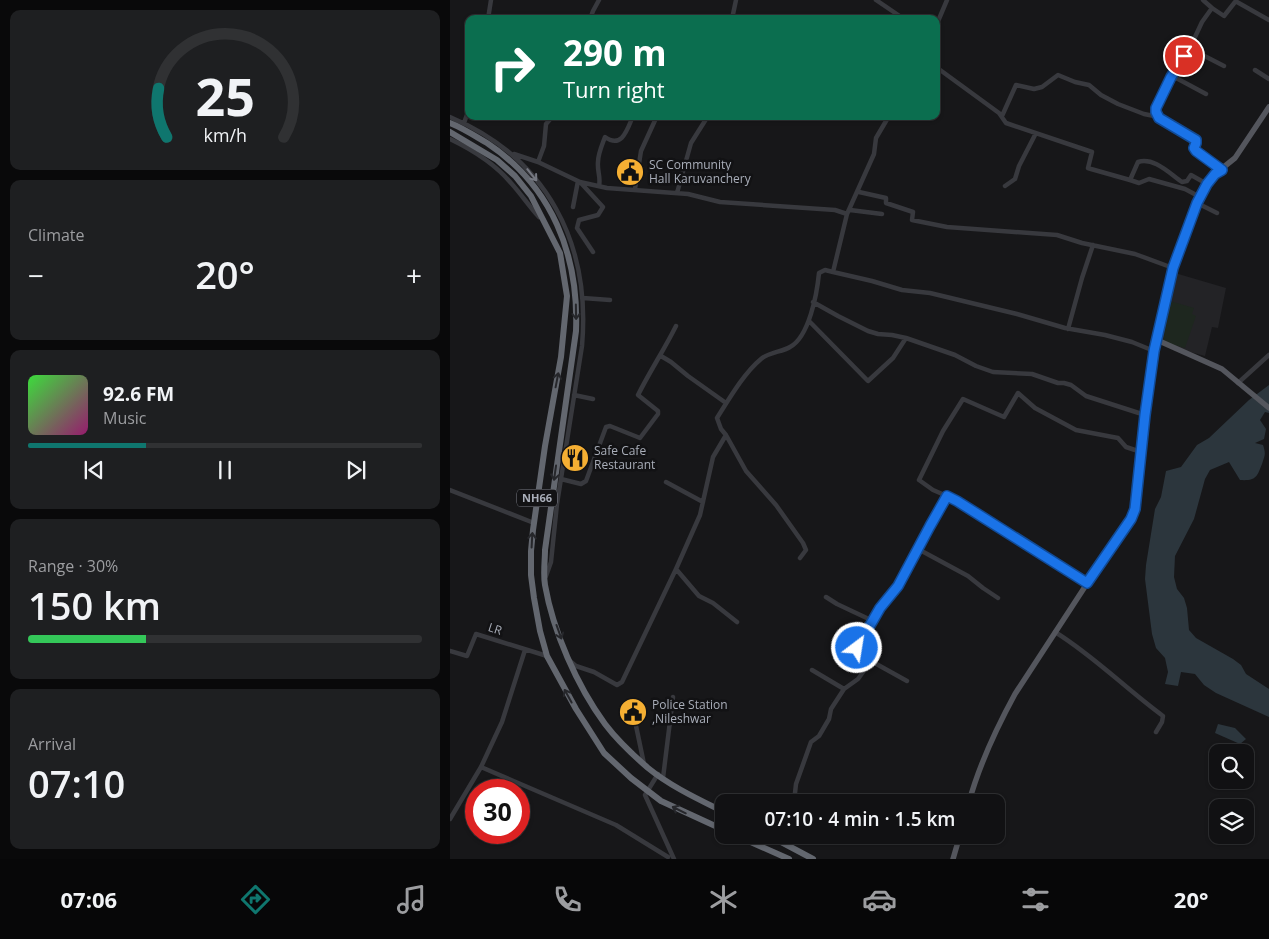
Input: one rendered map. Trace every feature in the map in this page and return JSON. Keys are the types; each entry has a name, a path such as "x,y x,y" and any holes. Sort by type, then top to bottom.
{"highway":[{"name":"NH66","path":"450,123 478,138 516,166 535,188 552,214 564,239 571,262 575,288 576,331 549,510 545,550 545,578 551,610 570,661 605,724 624,745 660,776 715,807"},
{"name":"NH66","path":"450,132 497,160 515,176 532,196 560,254 567,296 561,357 534,523 531,575 540,632 547,656 588,731 604,752 631,778 661,801 715,826"},
{"path":"752,844 777,857 789,859"},
{"path":"786,844 813,859"}],"main road":[{"path":"972,794 1008,706 1035,661 1133,513 1154,351 1173,268 1197,203 1207,184 1215,174 1235,158 1269,107"},
{"path":"1157,340 1222,369 1269,408"},
{"path":"953,859 957,844"}],"street":[{"path":"488,15 490,0"},
{"path":"591,15 599,0"},
{"path":"733,15 736,0"},
{"path":"876,0 898,15"},
{"path":"940,17 947,0"},
{"path":"1203,0 1224,16 1237,2 1269,20"},
{"path":"1159,118 1156,108 1171,77 1212,8"},
{"path":"1189,48 1224,66"},
{"path":"940,70 1002,116 1009,125 1092,152 1088,168 1139,183 1149,179 1185,189 1200,196"},
{"path":"1255,70 1269,80"},
{"path":"1002,116 1016,85 1034,89 1042,87 1058,75 1089,85 1101,95 1118,104 1159,118 1196,140 1194,148 1196,151 1222,170"},
{"path":"1171,77 1206,94"},
{"path":"450,117 464,123 510,153 529,170 558,211 569,235 576,258 583,298 582,346 557,504 551,562 545,578"},
{"path":"538,162 544,146 546,124 550,120"},
{"path":"599,186 601,179 598,160 605,138 612,142 617,141 627,132 632,120"},
{"path":"635,189 641,151 655,120"},
{"path":"677,193 692,143 706,120"},
{"path":"833,272 849,212 874,154 876,138 887,120"},
{"path":"1005,186 1015,179 1019,166 1027,154 1029,144 1036,133"},
{"path":"450,139 493,165 545,223"},
{"path":"510,153 538,162 579,182 607,188 677,193 720,202 882,214"},
{"path":"1130,180 1138,162 1148,161 1156,164 1182,182 1187,181 1191,175 1207,184"},
{"path":"573,207 579,182"},
{"path":"579,182 603,206 598,215 579,220 577,228 593,252"},
{"path":"859,192 886,198 886,203 913,212 912,220 947,227 1049,234 1135,254 1173,268"},
{"path":"1197,203 1218,213"},
{"path":"1068,329 1093,245"},
{"path":"800,558 806,550 803,543 776,505 746,471 721,429 717,418 726,403 762,358 790,347 799,341 809,321 819,274 825,270 902,290 930,293 1017,314 1068,329 1105,335 1132,342 1154,351"},
{"path":"583,298 610,300"},
{"path":"813,302 868,331 906,338 955,355 993,372 1032,374 1058,383 1071,385 1086,396 1145,415"},
{"path":"809,321 868,381 893,358 906,338"},
{"path":"562,478 581,484 586,481 606,427 610,426 640,438 658,414 658,411 638,395 676,326"},
{"path":"1238,383 1269,354"},
{"path":"661,356 726,403"},
{"path":"1087,583 957,501 932,490 919,480 943,432 964,400 1004,417 1018,393 1035,408 1076,430 1118,438 1126,447 1141,452"},
{"path":"574,395 593,399"},
{"path":"570,661 576,666 594,672 613,684 620,685 700,515 713,456 726,436"},
{"path":"666,482 702,502"},
{"path":"450,490 534,523"},
{"path":"907,681 871,661 857,648 880,608 898,586 947,496"},
{"path":"918,549 968,576 998,598"},
{"path":"676,569 699,596 713,603 737,622"},
{"path":"826,597 873,621"},
{"path":"1055,632 1071,642 1148,706 1163,716 1156,732"},
{"name":"LR","path":"450,651 467,656 476,634 547,656"},
{"path":"450,819 482,767 502,722 525,650"},
{"path":"795,794 796,784 811,742 819,736 831,709 844,688 858,679 871,661"},
{"path":"812,670 844,688"},
{"path":"673,697 660,776 645,795 674,859"},
{"path":"635,721 644,764"},
{"path":"482,767 616,825 667,858 671,852"}],"shaded area":[{"path":"1175,273 1226,288 1218,328 1212,327 1205,356 1160,344"},
{"path":"1170,301 1194,308 1192,314 1196,316 1185,348 1163,342"},
{"path":"1269,385 1269,413 1265,412 1260,420 1266,429 1264,439 1255,443 1263,445 1265,451 1259,472 1253,479 1240,480 1229,462 1210,470 1205,479 1194,519 1175,556 1174,577 1177,589 1184,598 1187,608 1189,630 1196,638 1233,659 1241,665 1246,674 1269,689 1269,717 1216,693 1204,685 1195,674 1181,672 1178,686 1165,684 1168,672 1165,658 1156,648 1152,634 1145,579 1155,509 1161,497 1166,471 1181,467 1197,445 1209,438 1249,400"},
{"path":"1218,724 1235,728 1246,739 1240,744 1215,733"}],"place":[{"name":"SC Community Hall Karuvanchery","path":"630,172"},
{"name":"Safe Cafe Restaurant","path":"575,458"},
{"name":"Police Station ,Nileshwar","path":"633,712"}],"route":[{"path":"857,648 880,608 898,586 947,496 1087,583 1131,519 1135,509 1154,351 1173,268 1197,203 1207,184 1215,174 1222,170 1211,160 1196,151 1194,148 1196,140 1159,118 1156,112 1156,108 1171,77 1184,56"}]}
